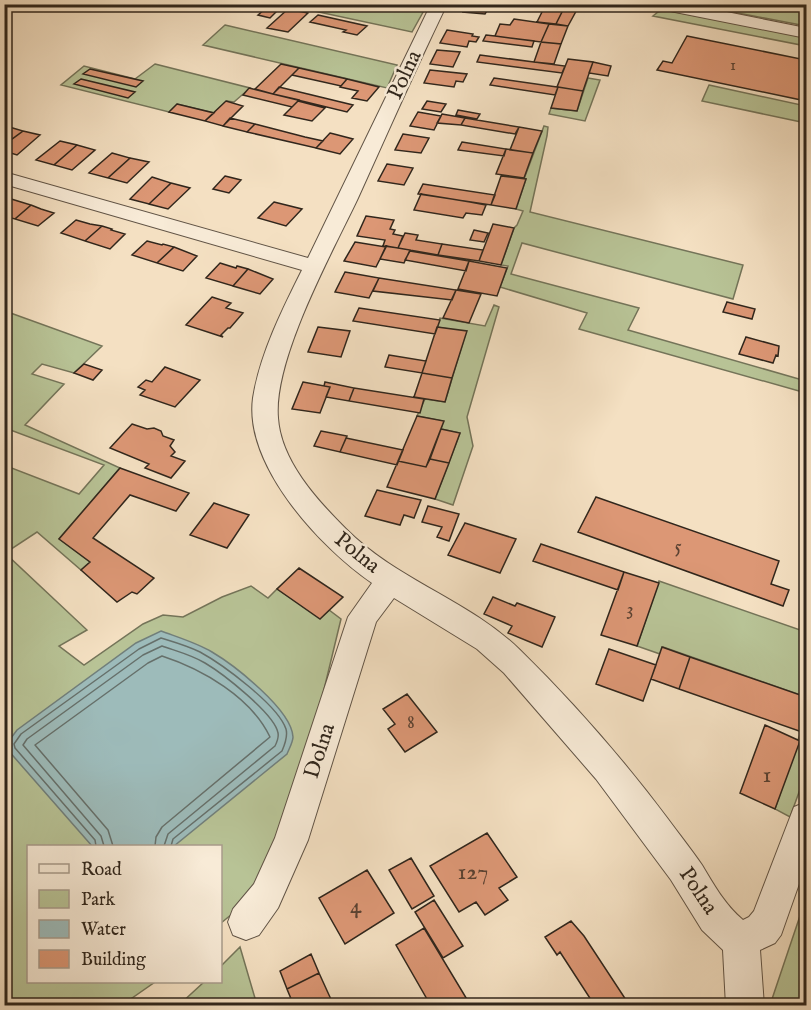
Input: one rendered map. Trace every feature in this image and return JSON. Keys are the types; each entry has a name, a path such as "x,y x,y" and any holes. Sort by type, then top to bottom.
{"street":[{"name":"Polna","path":"439,4 314,267 276,360 264,402 265,420 271,442 286,476 320,522 366,564 491,642 582,736 684,869 716,918 728,933 741,940"},
{"path":"660,4 807,33"},
{"path":"4,178 314,267"},
{"name":"Dolna","path":"246,922 267,896 291,840 363,617 391,580"},
{"path":"745,1005 741,940 762,930 768,922 807,818"}],"green space":[{"path":"286,5 427,5 412,32"},
{"path":"696,5 806,5 806,26"},
{"path":"665,10 806,37 806,46 653,16"},
{"path":"225,25 397,65 387,88 203,45"},
{"path":"155,64 250,88 234,102 227,101 214,113 177,104 169,112 61,85 84,66 135,79"},
{"path":"588,78 600,80 585,121 549,114 551,108 577,111"},
{"path":"709,85 806,106 806,123 702,101"},
{"path":"544,126 548,127 547,136 530,212 743,265 733,299 522,243 511,274 639,308 628,330 806,381 806,393 579,329 587,313 500,287 508,266 501,265 514,228 523,211 516,209 526,179 524,179"},
{"path":"494,305 499,307 467,417 473,446 453,505 435,499 460,433 441,429 443,421 417,416 425,399 445,402 466,332 437,327 440,318 485,326"},
{"path":"5,311 102,346 74,373 42,364 32,374 64,384 25,425 120,468 59,539 90,562 81,570 37,532 5,553 87,630 59,646 84,665 143,624 163,615 183,617 222,597 251,586 268,598 277,589 320,618 329,610 341,619 320,706 295,786 253,897 222,922 222,845 27,845 27,983 154,983 122,1005 5,1005 4,465 79,494 104,465 5,428"},
{"path":"659,581 806,632 806,697 663,647 660,654 637,646"},
{"path":"804,722 806,723 806,773 790,817 775,809"},
{"path":"806,898 806,1005 770,1005"},
{"path":"240,947 257,1005 179,1005 203,983 222,983 222,965"}],"water":[{"path":"161,631 187,640 222,658 247,677 273,702 290,726 293,737 287,754 175,845 91,845 7,749 8,742 17,730 136,643"}],"building":[{"path":"214,4 245,4 238,10"},
{"path":"546,4 566,4 556,24 537,22"},
{"path":"566,4 580,4 568,26 556,24"},
{"path":"466,6 488,9 485,14 463,12"},
{"path":"265,9 276,12 270,18 258,15"},
{"path":"288,9 308,13 288,32 267,28"},
{"path":"318,15 367,26 357,35 343,32 346,30 310,22"},
{"path":"514,19 549,24 541,42 495,36 500,24 510,25"},
{"path":"549,24 568,26 561,44 541,42"},
{"path":"447,30 479,37 476,42 469,41 467,47 440,43"},
{"path":"486,35 534,41 532,47 483,41"},
{"path":"687,36 806,60 806,101 657,70 663,61 672,63"},
{"path":"541,42 561,44 554,64 534,62"},
{"path":"437,50 460,52 453,67 430,64"},
{"path":"480,55 565,66 562,73 477,62"},
{"path":"568,59 593,62 583,91 557,87"},
{"path":"593,62 611,66 608,76 589,73"},
{"path":"281,64 299,68 273,94 255,89"},
{"path":"299,68 347,79 341,86 292,75"},
{"path":"90,69 143,81 136,87 83,74"},
{"path":"430,70 467,74 463,82 456,81 454,87 424,83"},
{"path":"494,78 558,87 555,95 490,85"},
{"path":"81,79 135,92 128,98 74,84"},
{"path":"347,79 379,87 367,101 352,98 358,91 340,87"},
{"path":"279,87 353,105 347,112 273,94"},
{"path":"558,87 583,91 577,111 551,108"},
{"path":"249,88 299,100 292,107 243,95"},
{"path":"226,101 243,106 223,126 205,121"},
{"path":"298,101 325,108 312,121 284,115"},
{"path":"427,101 446,104 441,112 422,109"},
{"path":"177,104 214,113 205,121 169,112"},
{"path":"458,110 480,114 477,119 456,115"},
{"path":"418,112 441,116 434,130 410,126"},
{"path":"442,114 465,118 461,125 437,123"},
{"path":"230,118 255,124 247,132 223,126"},
{"path":"465,118 519,127 515,134 461,125"},
{"path":"255,124 323,141 316,148 247,132"},
{"path":"4,127 23,131 4,145"},
{"path":"519,127 542,131 533,153 510,150"},
{"path":"23,131 40,135 17,155 4,151 4,145"},
{"path":"330,133 353,139 340,154 316,148"},
{"path":"403,134 429,138 421,153 395,150"},
{"path":"60,141 77,145 54,165 36,160"},
{"path":"462,142 506,149 504,156 458,150"},
{"path":"77,145 95,150 72,170 54,165"},
{"path":"506,149 533,153 524,178 496,174"},
{"path":"112,153 130,158 108,178 89,173"},
{"path":"130,158 149,162 127,183 108,178"},
{"path":"387,164 413,168 404,185 378,181"},
{"path":"225,176 241,180 229,193 213,189"},
{"path":"501,176 526,179 516,209 491,205"},
{"path":"152,177 171,183 149,204 130,199"},
{"path":"171,183 190,188 168,209 149,204"},
{"path":"423,184 495,195 491,205 418,194"},
{"path":"421,194 486,205 482,215 466,213 463,218 414,210"},
{"path":"8,198 31,205 15,219 4,216 4,201"},
{"path":"274,202 302,209 286,226 258,218"},
{"path":"31,205 54,213 38,226 15,219"},
{"path":"366,216 394,220 390,229 395,230 393,234 403,236 398,248 383,246 385,240 357,236"},
{"path":"76,220 102,226 85,241 61,233"},
{"path":"493,224 514,228 501,265 479,261"},
{"path":"102,226 125,234 110,249 85,241"},
{"path":"474,230 488,233 484,242 470,240"},
{"path":"405,233 418,235 416,240 442,244 438,255 398,248"},
{"path":"147,241 174,247 157,263 132,255"},
{"path":"355,242 386,247 376,267 344,261"},
{"path":"442,244 483,250 479,261 438,255"},
{"path":"386,246 410,250 404,263 380,259"},
{"path":"174,247 197,256 183,271 157,263"},
{"path":"410,251 469,261 466,271 405,260"},
{"path":"469,261 507,268 497,296 458,289"},
{"path":"220,263 248,269 233,286 206,278"},
{"path":"248,269 273,279 260,294 233,286"},
{"path":"345,272 379,278 369,298 335,292"},
{"path":"379,278 456,290 452,300 373,291"},
{"path":"456,290 481,294 469,323 443,318"},
{"path":"212,297 231,303 226,308 243,313 221,335 223,337 186,325"},
{"path":"727,302 755,309 752,319 723,312"},
{"path":"359,308 440,320 435,334 353,321"},
{"path":"318,327 350,331 341,357 308,352"},
{"path":"437,327 467,331 452,378 422,373"},
{"path":"746,337 779,346 778,356 776,355 773,363 739,354"},
{"path":"389,355 426,361 422,373 385,367"},
{"path":"84,364 102,370 93,380 74,373"},
{"path":"165,367 200,380 175,407 140,395 145,390 138,387 146,380 152,382"},
{"path":"422,373 452,378 445,402 414,397"},
{"path":"303,382 330,387 320,413 292,409"},
{"path":"325,382 354,388 349,401 326,397 330,387 324,386"},
{"path":"354,388 424,399 420,413 349,401"},
{"path":"417,416 444,421 426,467 398,461"},
{"path":"132,424 147,429 154,428 161,431 163,436 174,440 170,446 175,452 171,456 185,461 171,478 145,468 149,464 110,448"},
{"path":"441,429 460,433 449,463 430,459"},
{"path":"321,431 347,436 340,452 314,446"},
{"path":"346,438 403,450 397,465 340,452"},
{"path":"430,459 449,463 435,499 387,487 398,461 426,467"},
{"path":"120,468 189,493 176,511 130,495 93,538 154,578 137,594 132,592 117,602 81,570 90,562 59,539"},
{"path":"377,490 421,500 414,518 404,515 400,525 365,516"},
{"path":"596,497 779,561 771,584 789,590 783,606 578,532"},
{"path":"214,503 249,515 227,548 190,535"},
{"path":"428,506 459,514 449,541 437,537 442,527 422,522"},
{"path":"465,523 516,539 500,573 448,555"},
{"path":"541,544 624,572 618,590 533,561"},
{"path":"299,568 343,597 320,619 277,589"},
{"path":"624,572 659,583 637,646 601,635"},
{"path":"493,597 515,606 517,603 555,617 542,647 508,633 512,626 484,614"},
{"path":"662,647 690,657 679,689 651,679"},
{"path":"609,649 656,665 643,701 596,684"},
{"path":"690,657 806,697 806,714 802,732 679,689"},
{"path":"407,694 437,732 405,752 388,729 395,724 383,709"},
{"path":"765,725 800,741 775,809 740,793"},
{"path":"487,833 517,877 499,888 508,900 485,915 476,902 459,912 430,866"},
{"path":"411,858 434,896 412,909 389,870"},
{"path":"367,870 394,913 345,944 319,898"},
{"path":"434,900 463,946 443,958 415,912"},
{"path":"571,921 584,936 630,1006 595,1006 560,952 557,955 545,937"},
{"path":"424,928 471,1006 431,1006 396,945"},
{"path":"311,954 319,973 287,989 280,971"},
{"path":"319,973 334,1006 294,1006 287,989"}]}
